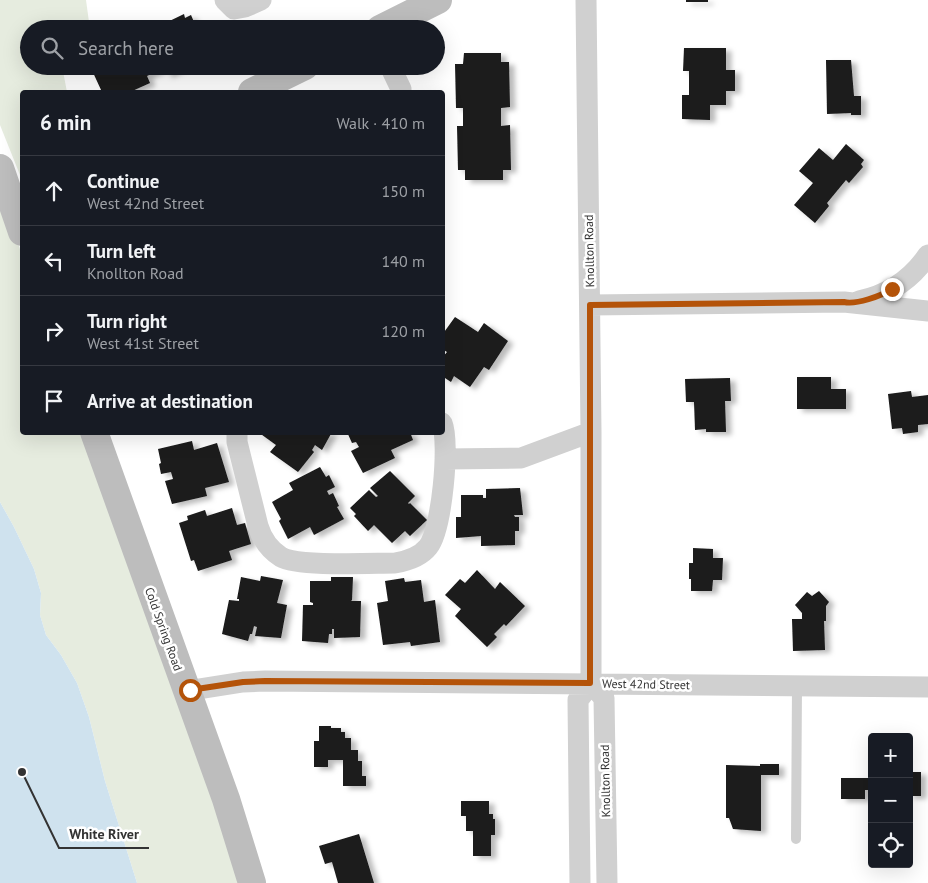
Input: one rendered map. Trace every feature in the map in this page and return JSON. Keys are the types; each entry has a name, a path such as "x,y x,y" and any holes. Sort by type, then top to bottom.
{"street":[{"path":"226,0 234,9 240,9 261,0"},
{"path":"398,20 438,0"},
{"name":"Knollton Road","path":"580,883 578,700 590,683 591,432 586,0"},
{"path":"256,90 287,75"},
{"path":"381,75 387,90"},
{"path":"394,75 401,90"},
{"path":"0,168 20,217"},
{"path":"850,304 886,293 915,272 928,256"},
{"path":"590,305 844,302 920,310"},
{"path":"445,459 521,458 591,432"},
{"path":"237,435 260,533 271,549 282,557 300,562 395,563 407,561 418,556 428,548 434,537 438,525 445,459 445,434"},
{"name":"Cold Spring Road","path":"95,435 226,799 252,883"},
{"name":"West 42nd Street","path":"186,691 243,682 265,681 928,687"},
{"name":"Knollton Road","path":"590,683 604,698 607,883"}],"lane":[{"path":"796,839 797,686"}],"shaded area":[{"path":"0,0 86,0 89,20 20,20 20,75 64,75 67,90 20,90 20,175 0,125"},
{"path":"0,191 20,249 20,435 87,435 245,883 137,883 105,781 89,717 77,683 61,655 46,635 40,615 41,593 34,569 0,502"}],"water":[{"path":"0,502 34,569 41,593 40,615 46,635 61,655 77,683 89,717 105,781 137,883 0,883"}],"building":[{"path":"686,0 708,0 708,2 686,2"},
{"path":"184,14 185,18 191,15 193,20 172,20"},
{"path":"684,48 726,48 726,70 735,70 735,91 726,91 726,105 710,105 710,120 682,119 682,95 689,95 689,71 683,71"},
{"path":"464,53 501,53 501,62 509,62 510,107 501,108 501,126 510,125 511,170 503,170 503,180 465,180 465,170 458,170 457,126 463,126 463,108 456,108 455,64 463,64"},
{"path":"826,60 851,60 854,96 861,96 861,115 851,115 851,113 827,114"},
{"path":"94,75 149,75 147,76 150,83 134,90 101,90"},
{"path":"846,144 864,160 861,164 863,167 849,183 846,180 827,203 829,206 815,223 794,205 813,183 799,171 819,148 833,160"},
{"path":"455,317 478,332 484,323 508,341 489,370 484,367 470,387 454,376 451,382 445,378 445,354 447,352 445,351 445,331"},
{"path":"797,377 831,377 831,389 846,389 846,409 797,409"},
{"path":"730,378 731,401 725,401 726,432 706,432 706,429 695,430 694,402 686,402 685,379"},
{"path":"911,391 912,397 928,395 928,424 918,425 918,432 903,434 902,428 892,429 888,394"},
{"path":"262,435 330,435 322,450 315,445 312,450 314,452 298,472 270,452 276,445"},
{"path":"348,435 411,435 413,440 391,450 395,458 363,473 351,451 359,447 356,442 352,443"},
{"path":"192,441 194,450 217,443 229,482 205,488 207,496 172,504 165,481 173,479 171,472 161,474 158,449"},
{"path":"320,467 326,477 329,475 335,487 327,491 329,495 333,493 339,506 337,507 344,519 314,535 310,527 288,539 279,521 281,519 272,502 293,490 289,483"},
{"path":"390,471 415,496 408,503 427,520 410,536 405,531 392,543 374,525 368,531 354,516 356,514 350,508 369,490 376,497 378,496 370,488"},
{"path":"520,488 523,515 514,515 519,517 519,531 515,531 515,545 481,546 481,536 456,538 456,517 461,517 461,495 483,495 483,498 486,498 486,489"},
{"path":"232,508 237,525 245,523 251,544 229,551 232,560 198,571 194,560 191,561 179,523 188,520 187,516 205,510 207,516"},
{"path":"693,548 713,549 713,558 723,558 722,580 713,580 712,591 691,591 689,563 693,563"},
{"path":"477,570 495,589 500,582 525,606 506,626 504,624 494,634 497,637 487,647 455,616 461,609 445,595 460,579 465,583"},
{"path":"261,576 283,580 277,603 287,605 281,638 255,636 257,627 254,626 248,641 222,634 229,600 239,601 237,599 241,577 260,581"},
{"path":"331,577 353,577 351,601 361,601 360,637 334,638 334,629 332,629 332,634 329,634 328,643 302,641 303,605 313,605 310,602 310,581 331,581"},
{"path":"404,578 405,582 421,580 424,602 435,600 440,642 411,646 410,642 383,645 377,603 388,601 385,581"},
{"path":"819,591 829,602 826,606 826,621 824,621 825,650 793,651 792,619 802,619 802,613 795,605 807,592 812,596"},
{"path":"319,726 341,728 341,732 345,732 345,738 351,738 351,750 358,750 358,761 362,761 362,776 366,776 366,786 343,786 343,760 328,760 328,767 314,767 314,741 319,741"},
{"path":"760,764 779,764 779,775 761,775 761,831 733,829 729,818 726,818 726,765 760,766"},
{"path":"913,772 921,772 921,796 913,796"},
{"path":"841,778 868,778 868,790 865,790 865,799 841,799"},
{"path":"461,801 489,801 489,814 493,814 493,819 495,819 495,835 491,835 491,856 473,856 473,831 466,831 466,816 461,816"},
{"path":"359,834 374,883 338,883 332,862 325,864 319,846"}],"place":[{"name":"White River","path":"22,772"}],"route":[{"path":"190,690 243,682 265,681 590,683 590,305 844,302 850,304 872,298 892,289"}]}
